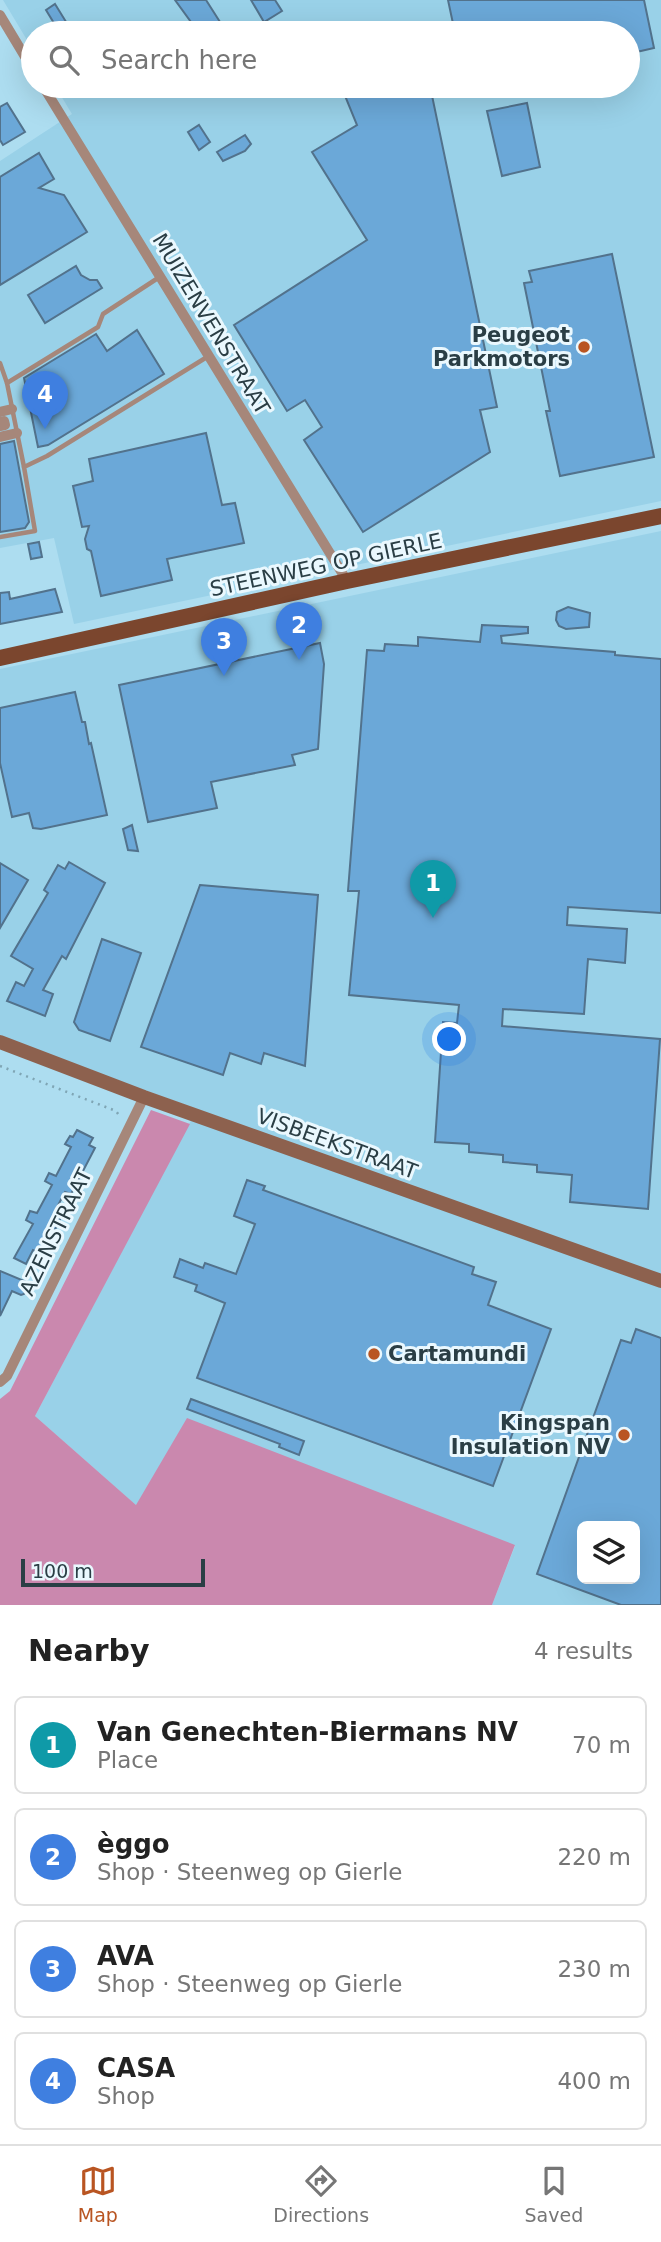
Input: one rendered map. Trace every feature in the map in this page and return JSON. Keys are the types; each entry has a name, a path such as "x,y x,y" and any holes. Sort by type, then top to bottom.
{"main road":[{"name":"STEENWEG OP GIERLE","path":"0,657 661,516"}],"street":[{"path":"0,15 21,50"},
{"name":"MUIZENVENSTRAAT","path":"50,98 347,581"},
{"path":"0,412 12,409"},
{"path":"0,426 17,430"},
{"path":"0,437 17,430"},
{"name":"VISBEEKSTRAAT","path":"0,1042 144,1097 661,1281"},
{"name":"AZENSTRAAT","path":"0,1382 7,1376 144,1097"}],"lane":[{"path":"7,383 98,327 103,314 160,277"},
{"path":"24,467 47,456 207,356"},
{"path":"0,363 17,430 35,531 0,537"}],"path":[{"path":"0,1066 116,1111 122,1121"}],"shaded area":[{"path":"3,0 661,0 661,501 74,624 54,538 0,548 0,161 72,114 62,98 640,98 640,21 21,21 21,30"},
{"path":"661,531 661,1605 492,1605 515,1546 137,1506 35,1416 197,1109 44,1054 0,1035 0,669"},
{"path":"151,1110 190,1124 35,1416 136,1505 187,1418 515,1545 492,1605 0,1605 0,1399 10,1391"}],"building":[{"path":"175,0 206,0 219,21 190,21"},
{"path":"251,0 275,0 282,11 263,21"},
{"path":"448,0 644,0 654,48 640,51 640,21 452,21"},
{"path":"55,4 66,21 53,21 46,10"},
{"path":"346,98 433,98 497,407 480,410 490,452 363,532 304,440 322,427 305,400 287,411 234,325 367,240 312,152 357,125"},
{"path":"7,103 25,132 3,145 0,140 0,107"},
{"path":"527,103 540,167 502,176 487,111"},
{"path":"199,125 210,142 199,150 188,132"},
{"path":"245,135 251,144 245,151 223,161 217,152"},
{"path":"39,153 54,179 39,188 64,195 87,232 0,285 0,177"},
{"name":"Peugeot Parkmotors","path":"612,254 654,457 560,476 524,283 532,282 529,271"},
{"path":"76,266 81,275 97,280 102,288 45,323 28,295"},
{"path":"137,330 164,374 48,445 38,447 24,378 96,334 107,351"},
{"path":"206,433 222,505 235,503 244,543 167,559 172,580 101,596 91,551 87,549 85,539 89,526 82,527 73,486 93,481 89,459"},
{"path":"14,441 29,522 25,528 0,532 0,444"},
{"path":"39,542 42,557 31,559 28,544"},
{"path":"55,589 62,612 0,624 0,593 9,592 10,599"},
{"path":"568,607 590,613 589,627 566,629 559,626 556,620 557,612"},
{"path":"482,625 528,627 528,633 501,636 502,643 615,652 615,655 661,659 661,913 568,907 567,925 627,929 625,963 588,959 584,1014 503,1009 502,1026 660,1039 648,1209 570,1202 572,1175 537,1172 537,1165 503,1162 503,1155 469,1152 469,1144 435,1142 443,1022 457,1023 459,1005 349,995 359,891 348,891 367,650 384,651 385,644 418,646 418,637 480,642"},
{"path":"320,643 324,664 318,749 292,755 295,765 211,782 217,808 148,822 119,685"},
{"path":"75,692 82,722 85,722 89,744 91,743 107,815 41,829 33,828 29,813 12,817 0,763 0,708"},
{"path":"132,825 138,851 128,850 123,829"},
{"path":"69,862 105,883 66,959 62,956 43,990 53,994 45,1016 7,1001 16,982 24,986 33,969 11,956 48,893 44,890 58,865 65,869"},
{"path":"0,863 28,880 0,928"},
{"path":"200,885 318,895 305,1066 264,1053 261,1064 230,1053 223,1075 141,1047"},
{"path":"102,939 141,953 110,1041 79,1030 74,1022"},
{"path":"77,1130 93,1138 89,1145 95,1148 71,1194 65,1192 56,1209 63,1213 53,1234 51,1232 40,1253 33,1250 26,1264 14,1258 33,1224 26,1220 30,1211 37,1213 52,1185 45,1181 49,1173 56,1176 71,1147 65,1144"},
{"name":"Cartamundi","path":"247,1180 265,1186 263,1190 474,1267 472,1274 496,1282 488,1305 551,1329 493,1486 197,1378 225,1303 195,1291 197,1285 174,1277 180,1259 203,1268 205,1263 236,1274 255,1224 234,1216"},
{"path":"0,1271 29,1283 24,1294 12,1291 0,1316"},
{"name":"Kingspan Insulation NV","path":"636,1329 661,1338 661,1605 621,1605 537,1574 621,1340 631,1343"},
{"path":"191,1399 304,1441 299,1455 279,1447 280,1444 187,1409"}],"place":[{"name":"Peugeot Parkmotors","path":"584,347"},
{"name":"CASA","path":"45,429"},
{"name":"èggo","path":"299,660"},
{"name":"AVA","path":"224,676"},
{"name":"Van Genechten-Biermans NV","path":"433,918"},
{"name":"Cartamundi","path":"374,1354"},
{"name":"Kingspan Insulation NV","path":"624,1435"}]}
